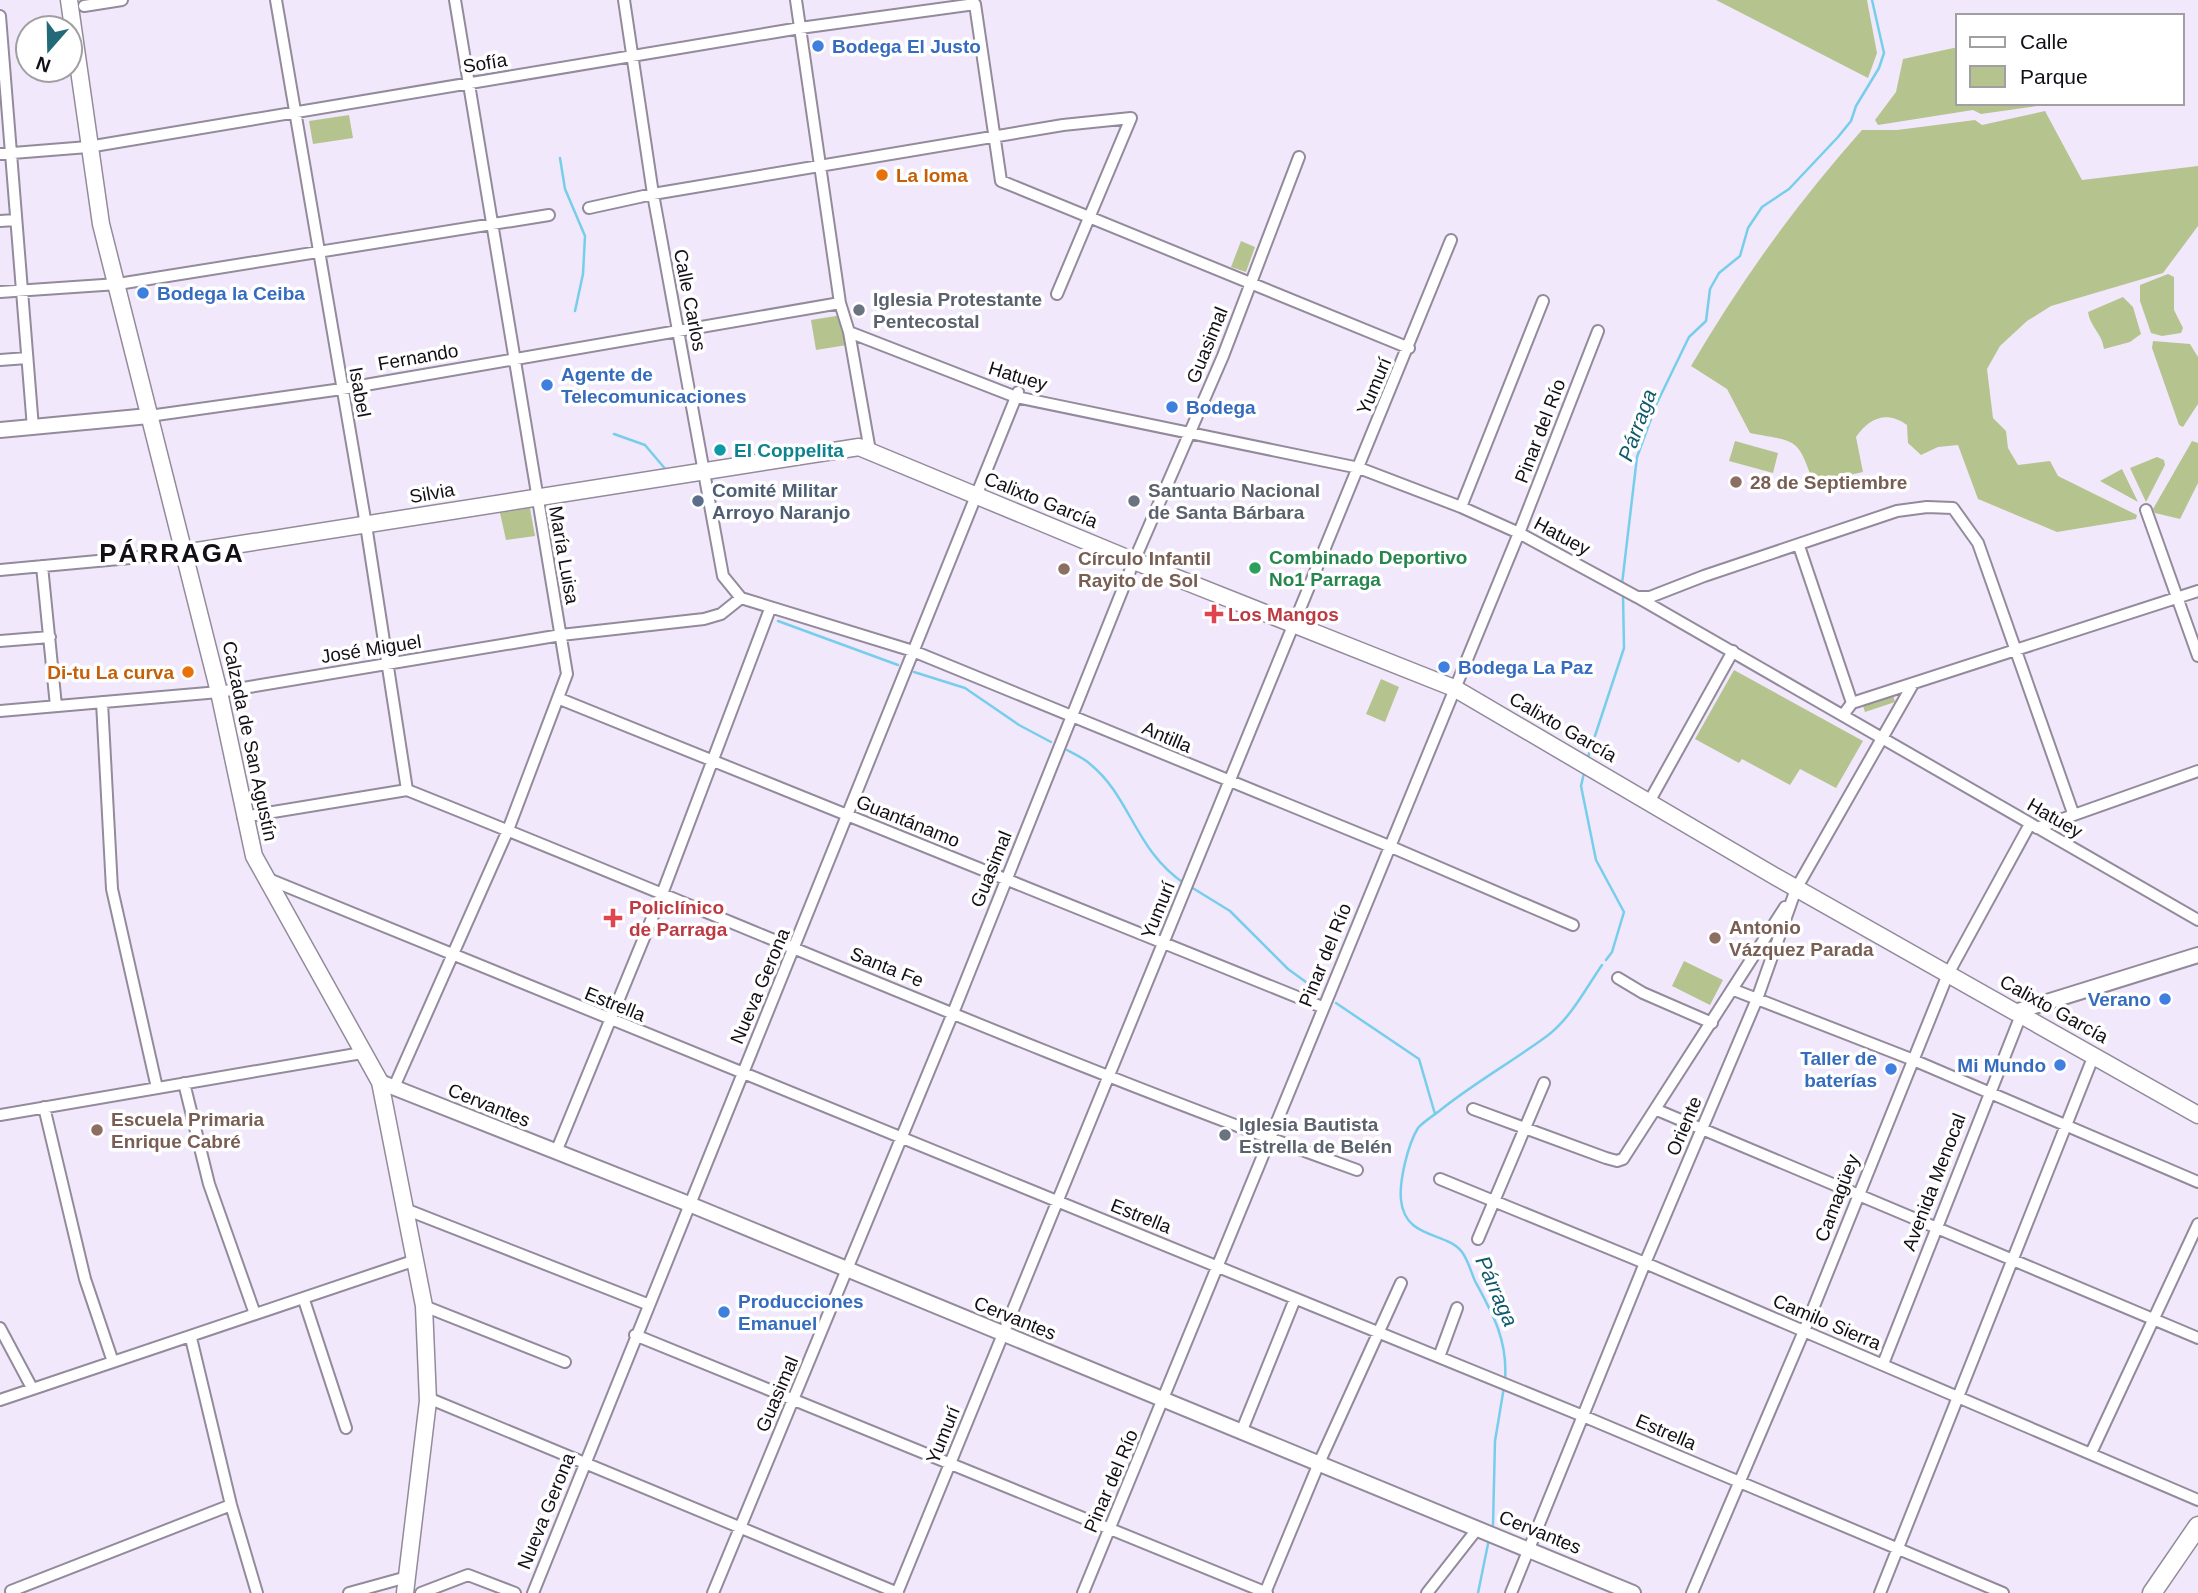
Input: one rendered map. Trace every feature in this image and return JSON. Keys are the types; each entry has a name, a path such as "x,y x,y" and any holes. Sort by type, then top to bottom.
{"main road":[{"name":"Calzada de San Agustín","path":"72,5 88,147 101,224 219,692 243,817 263,877 362,1053 387,1085 413,1261 424,1306 428,1398 406,1585"},
{"name":"Silvia","path":"184,553 366,526 851,446 870,451"},
{"name":"Calixto García","path":"870,451 976,497 1454,688 1796,889 2198,1115"},
{"path":"2152,1593 2198,1526"}],"street":[{"path":"72,5 122,0"},
{"name":"Isabel","path":"276,0 366,526 407,790"},
{"name":"María Luisa","path":"387,1085 452,956 508,830 560,699 567,674 535,496 455,0"},
{"name":"Calle Carlos","path":"624,0 653,194 723,576 741,598"},
{"path":"796,0 840,303 849,332 870,451"},
{"name":"Sofía","path":"5,153 88,147 800,28 975,4 995,137"},
{"path":"0,16 5,153 16,220 33,428"},
{"path":"589,208 653,194 995,137 1130,118 1058,294"},
{"path":"995,137 1000,181 1409,348"},
{"name":"Guasimal","path":"713,1593 953,1013 1134,561 1223,356 1249,282 1299,157"},
{"path":"0,292 118,284 549,215"},
{"path":"0,221 16,220"},
{"name":"Yumurí","path":"897,1593 1451,240"},
{"path":"1461,507 1544,301"},
{"name":"Fernando","path":"0,430 149,416 342,389 840,303"},
{"name":"Pinar del Río","path":"1083,1593 1519,533 1598,331"},
{"name":"Hatuey","path":"849,332 1017,394 1359,468 1461,507 1519,533 1637,597 2198,920"},
{"path":"0,360 27,358"},
{"name":"Nueva Gerona","path":"533,1593 647,1304 795,949 1017,394"},
{"path":"1637,597 1650,597 1897,511 1927,507 1953,508 1978,544 2073,813"},
{"path":"2146,510 2198,656"},
{"path":"1799,547 1852,703"},
{"name":"Silvia","path":"0,570 184,553"},
{"path":"43,566 56,706"},
{"path":"1843,715 1852,703 2198,591"},
{"name":"Antilla","path":"741,598 914,651 1230,783 1389,846 1573,925"},
{"name":"José Miguel","path":"0,711 219,692 561,635 704,619 721,614 741,598"},
{"path":"556,1152 662,894 770,609"},
{"path":"0,641 50,637"},
{"path":"1649,802 1733,651"},
{"name":"Oriente","path":"1511,1593 1645,1263 1757,999 1796,889 1913,684"},
{"name":"Guantánamo","path":"560,699 1322,1007"},
{"path":"102,702 112,889 158,1088"},
{"path":"2033,826 2198,771"},
{"path":"243,817 407,790"},
{"name":"Santa Fe","path":"407,790 953,1013 1270,1139 1357,1170"},
{"name":"Camagüey","path":"1692,1593 1804,1331 1911,1059 1948,974 2033,826"},
{"name":"Estrella","path":"263,877 743,1075 1217,1265 2003,1593"},
{"path":"1473,1109 1617,1161 1629,1153 1796,889"},
{"path":"2018,1013 2198,955"},
{"path":"1618,978 1643,993 1712,1023"},
{"path":"1734,990 1911,1059 2198,1182"},
{"name":"Avenida Menocal","path":"1882,1364 2018,1013"},
{"path":"0,1115 362,1053"},
{"path":"1880,1593 2094,1055"},
{"path":"184,1083 209,1184 255,1314"},
{"path":"1478,1239 1544,1083"},
{"name":"Cervantes","path":"387,1085 689,1204 1530,1548 1633,1593"},
{"path":"44,1107 85,1279 113,1362"},
{"path":"1657,1110 2198,1338"},
{"name":"Camilo Sierra","path":"1440,1179 1645,1263 2198,1500"},
{"path":"405,1209 647,1304"},
{"path":"2091,1453 2198,1224"},
{"path":"0,1400 304,1300 413,1261"},
{"path":"635,1335 1266,1593 1319,1463 1401,1283"},
{"path":"1242,1430 1295,1299"},
{"path":"304,1300 346,1428"},
{"path":"424,1306 565,1362"},
{"path":"1438,1357 1457,1308"},
{"path":"0,1328 33,1388"},
{"path":"191,1338 231,1505 257,1593"},
{"path":"428,1398 897,1593"},
{"path":"11,1591 231,1505"},
{"path":"1427,1593 1487,1531"},
{"path":"421,1593 468,1576 515,1593"},
{"path":"349,1593 406,1585"}],"green space":[{"path":"1716,0 1867,0 1877,53 1868,78"},
{"path":"1956,47 1956,105 2044,105 1981,114 1973,110 1878,125 1875,120 1896,92 1903,59"},
{"path":"2045,111 2082,180 2198,166 2198,226 2163,273 2051,306 2027,321 2000,346 1987,369 1993,418 2006,431 2008,448 2018,465 2050,461 2058,476 2137,515 2136,519 2057,532 1978,499 1958,445 1938,447 1921,455 1908,443 1907,425 1900,420 1886,417 1867,425 1856,437 1863,472 1813,483 1799,449 1786,440 1750,433 1727,389 1691,366 1710,335 1792,215 1862,130 1897,130 1975,120 1982,125"},
{"path":"349,115 353,138 313,144 309,121"},
{"path":"1241,241 1255,247 1246,272 1231,267"},
{"path":"2168,274 2174,277 2174,310 2183,328 2181,333 2162,336 2151,333 2140,301 2140,285"},
{"path":"2123,297 2133,307 2141,334 2130,342 2104,349 2088,312"},
{"path":"842,315 847,345 816,350 811,320"},
{"path":"2153,341 2190,344 2198,357 2198,404 2183,427 2179,425 2152,348"},
{"path":"1735,441 1778,453 1773,473 1729,461"},
{"path":"2192,441 2198,443 2198,483 2180,519 2155,513 2153,509"},
{"path":"2157,457 2164,460 2165,465 2146,502 2130,468"},
{"path":"2122,469 2138,502 2100,481"},
{"path":"530,508 535,536 506,540 500,513"},
{"path":"1734,670 1863,741 1836,788 1800,769 1790,785 1742,759 1739,763 1695,739"},
{"path":"1381,679 1399,687 1385,722 1366,714"},
{"path":"1893,695 1895,702 1865,712 1863,706"},
{"path":"1684,961 1723,980 1710,1005 1672,986"}],"waterway":[{"name":"Párraga","path":"1622,584 1637,457 1656,405 1689,337 1706,321 1710,289 1719,273 1740,256 1748,228 1762,207 1789,189 1851,121 1884,53 1872,0"},
{"path":"560,158 565,189 585,236 583,274 575,311"},
{"path":"614,434 645,445 667,471"},
{"name":"Párraga","path":"1587,760 1624,648 1623,594"},
{"path":"778,621 898,665"},
{"path":"914,672 965,688 1019,725 1051,742"},
{"path":"1067,750 1088,762 1104,777 1155,856 1185,884"},
{"name":"Párraga","path":"1584,773 1581,786 1596,860 1624,912 1612,952 1606,960"},
{"path":"1191,887 1230,911 1288,969 1317,990"},
{"name":"Párraga","path":"1505,1380 1502,1340 1464,1255 1455,1245 1418,1228 1404,1213 1401,1183 1405,1163 1418,1128 1456,1098 1556,1029 1571,1012 1602,965"},
{"path":"1336,1003 1419,1059 1435,1114"},
{"name":"Párraga","path":"1493,1525 1495,1441 1504,1387"},
{"name":"Párraga","path":"1478,1593 1489,1539"}],"place":[{"name":"Bodega El Justo","path":"818,46"},
{"name":"La loma","path":"882,175"},
{"name":"Bodega la Ceiba","path":"143,293"},
{"name":"Iglesia Protestante Pentecostal","path":"859,310"},
{"name":"Agente de Telecomunicaciones","path":"547,385"},
{"name":"Bodega","path":"1172,407"},
{"name":"El Coppelita","path":"720,450"},
{"name":"28 de Septiembre","path":"1736,482"},
{"name":"Comité Militar Arroyo Naranjo","path":"698,501"},
{"name":"Santuario Nacional de Santa Bárbara","path":"1134,501"},
{"name":"Combinado Deportivo No1 Parraga","path":"1255,568"},
{"name":"Círculo Infantil Rayito de Sol","path":"1064,569"},
{"name":"Los Mangos","path":"1214,614"},
{"name":"Bodega La Paz","path":"1444,667"},
{"name":"Di-tu La curva","path":"188,672"},
{"name":"Policlínico de Parraga","path":"613,918"},
{"name":"Antonio Vázquez Parada","path":"1715,938"},
{"name":"Verano","path":"2165,999"},
{"name":"Mi Mundo","path":"2060,1065"},
{"name":"Taller de baterías","path":"1891,1069"},
{"name":"Escuela Primaria Enrique Cabré","path":"97,1130"},
{"name":"Iglesia Bautista Estrella de Belén","path":"1225,1135"},
{"name":"Producciones Emanuel","path":"724,1312"}],"district":[{"name":"PÁRRAGA","path":"172,553"}]}
